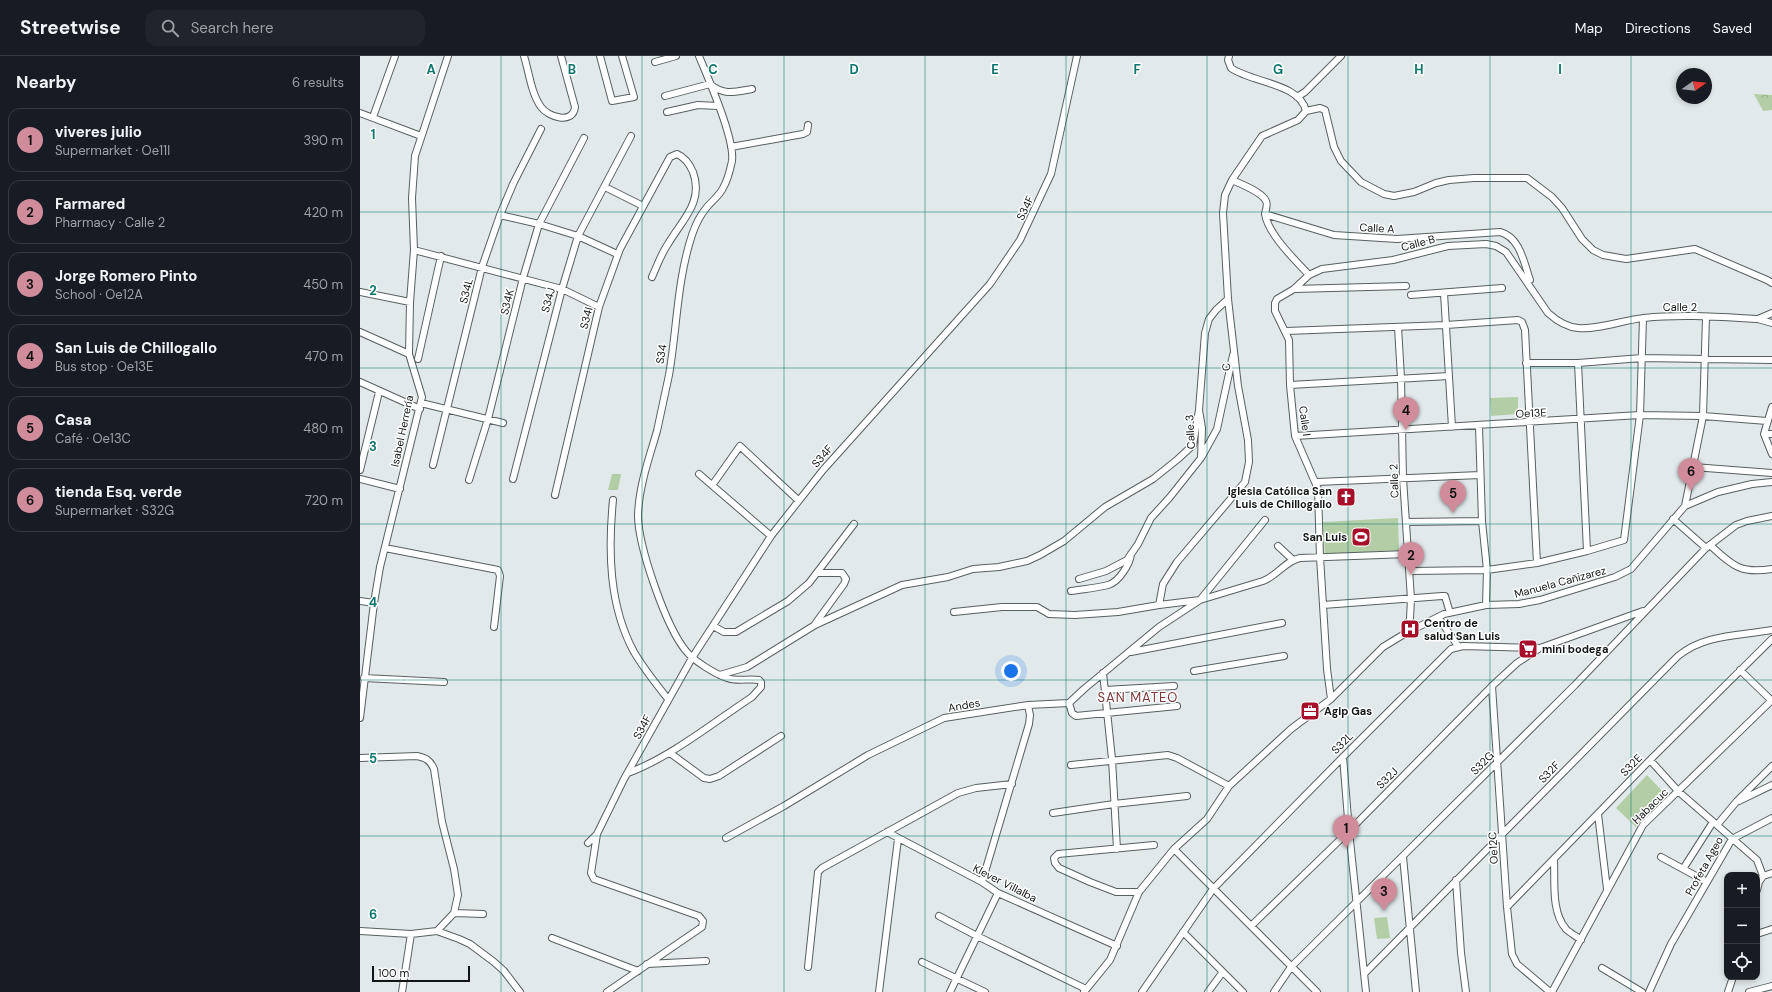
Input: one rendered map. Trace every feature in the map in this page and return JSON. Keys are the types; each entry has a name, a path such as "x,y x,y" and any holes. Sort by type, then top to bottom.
{"street":[{"path":"373,117 395,56"},
{"name":"Isabel Herrería","path":"360,718 374,604 385,548 422,397 409,354 410,302 414,250 414,156 448,56"},
{"path":"524,56 539,104 549,115 558,118 568,116 572,113 575,107 561,56"},
{"path":"600,56 612,101 634,97 622,56"},
{"path":"655,62 676,56"},
{"name":"S34","path":"692,658 681,644 671,624 653,580 641,540 638,515 642,485 657,430 669,375 678,302 688,249 696,226 705,209 723,190 732,161 731,147 718,106 699,56"},
{"name":"S34F","path":"648,964 702,927 702,918 594,879 590,873 597,834 628,773 692,658 772,536 798,500 896,387 990,284 1007,262 1031,218 1051,174 1077,56"},
{"path":"1229,56 1228,63 1233,70 1254,79 1287,89 1304,104 1306,111 1320,108 1325,110 1334,147 1341,161 1362,182 1384,194 1394,196 1414,192 1436,183 1449,180 1474,178 1527,178 1552,197 1562,208 1582,239 1593,250 1602,256 1626,259 1695,249 1772,283"},
{"path":"1297,97 1304,92 1340,56"},
{"path":"665,96 710,84 719,91 729,92 752,89"},
{"path":"667,112 698,105 718,106"},
{"name":"C","path":"1159,605 1163,584 1177,562 1245,482 1249,462 1248,440 1228,299 1223,213 1225,195 1232,180 1253,147 1262,136 1298,120 1306,111"},
{"path":"360,113 421,136"},
{"path":"731,147 803,134 807,132 808,125"},
{"name":"S34L","path":"433,464 448,409 482,267 500,215 513,184 541,129"},
{"name":"S34J","path":"513,479 562,288 578,236 631,136"},
{"name":"S34K","path":"469,480 488,419 523,278 540,224 584,138"},
{"name":"S34I","path":"555,496 599,307 618,254 670,156 674,154 680,155 691,168 697,189 696,197 692,208 665,249 652,277"},
{"path":"1232,180 1247,186 1264,198 1267,203 1265,214 1266,220 1272,230 1309,275"},
{"path":"605,186 643,206"},
{"name":"Calle A","path":"1265,214 1334,235 1397,239 1493,232 1504,233 1509,236 1517,246 1533,289"},
{"path":"500,215 540,224 578,236 618,254"},
{"name":"Calle B","path":"1294,289 1309,275 1325,268 1393,260 1448,246 1486,244 1496,246 1506,252 1533,289"},
{"path":"414,250 562,288 599,307"},
{"path":"418,359 441,256"},
{"name":"Calle I","path":"1331,699 1327,669 1317,482 1295,436 1290,385 1290,346 1286,331 1275,310 1275,303 1277,299 1294,289 1406,286"},
{"path":"1411,295 1502,288"},
{"name":"Calle 2","path":"1533,289 1548,313 1556,320 1567,326 1579,328 1643,318 1706,317 1758,319 1772,323"},
{"path":"360,292 410,302"},
{"path":"1444,292 1452,427"},
{"name":"Calle 3","path":"1079,579 1106,571 1127,560 1138,544 1151,518 1201,458 1202,428 1199,410 1204,333 1209,319 1228,299"},
{"path":"1758,319 1772,313"},
{"path":"1685,506 1703,416 1706,317"},
{"path":"1410,571 1487,570 1537,563 1624,540 1640,415 1643,318"},
{"path":"1286,331 1446,325 1518,320 1522,322 1524,327 1528,423 1537,563"},
{"name":"Calle 2","path":"1398,327 1401,378 1403,478 1411,598 1410,618 1406,633"},
{"path":"360,332 409,354"},
{"path":"1201,458 1217,429 1234,349"},
{"path":"1526,363 1578,363 1642,358 1772,360"},
{"path":"1578,363 1587,551"},
{"path":"1290,385 1449,376"},
{"path":"360,382 379,392 420,406 448,409 503,423"},
{"path":"360,470 379,392"},
{"path":"1772,407 1764,434 1772,454"},
{"path":"720,675 753,664 779,646 815,625 902,585 948,577 973,569 1027,561 1046,551 1064,541 1105,507 1153,479 1178,460 1193,445 1199,410"},
{"name":"Oe13E","path":"1295,436 1580,420 1640,415 1703,416 1767,421"},
{"path":"1479,426 1482,521 1487,570 1486,605"},
{"path":"1764,434 1772,434"},
{"path":"713,484 740,446 798,500"},
{"path":"1693,467 1772,473"},
{"path":"699,474 713,484 772,536"},
{"path":"1317,482 1480,475"},
{"path":"360,479 400,489"},
{"name":"Manuela Cañizarez","path":"1085,990 1106,966 1117,946 1139,892 1174,849 1207,819 1229,786 1291,729 1331,699 1383,648 1406,633 1438,617 1450,613 1486,605 1509,606 1540,600 1625,573 1631,569 1685,506 1718,492 1752,484 1772,482"},
{"path":"613,500 610,533 613,592 623,626 634,651 649,675 668,699"},
{"name":"S32G","path":"1274,992 1291,967 1575,685 1644,611 1708,547 1720,536 1740,522 1772,516"},
{"path":"1673,519 1708,547 1740,569 1755,572 1772,569"},
{"path":"1177,706 1107,714 1075,715 1072,713 1070,703 1103,673 1159,627 1200,600 1264,520"},
{"path":"1406,522 1482,521"},
{"path":"713,626 728,633 743,629 788,601 805,587 818,573 854,524"},
{"path":"1278,546 1293,560"},
{"path":"385,548 498,570 500,576 494,627"},
{"path":"1071,591 1110,585 1124,572 1130,562 1132,552"},
{"path":"954,612 1002,607 1037,607 1049,614 1076,615 1118,612 1200,600 1267,579 1293,560 1320,557 1408,554"},
{"path":"815,625 846,579 842,573 818,573"},
{"path":"1323,605 1445,596 1450,613"},
{"path":"360,601 374,604"},
{"path":"1438,617 1458,646 1540,648 1644,611"},
{"path":"1130,652 1282,623"},
{"name":"S32F","path":"1365,973 1410,929 1612,721 1688,648 1710,639 1772,630"},
{"name":"S32E","path":"1506,907 1554,860 1650,760 1772,639"},
{"name":"S32L","path":"1142,992 1213,889 1343,757 1452,649 1458,646"},
{"name":"S32J","path":"1251,926 1492,686 1517,663 1540,648"},
{"path":"1194,672 1284,656"},
{"path":"628,773 670,753 761,689 762,684 759,680 728,679 692,658"},
{"path":"1740,670 1772,701"},
{"path":"1103,673 1112,760 1117,849"},
{"path":"364,678 444,682"},
{"path":"1105,690 1174,686"},
{"name":"Oe12C","path":"1492,686 1506,907 1511,947 1514,960 1551,992"},
{"name":"Habacuc","path":"1551,992 1581,940 1607,888 1639,831 1647,820 1679,792 1772,701"},
{"name":"Andes","path":"726,838 784,806 868,755 937,721 963,714 1028,705 1070,703"},
{"path":"982,882 1029,724 1030,715 1028,705"},
{"path":"670,753 704,778 710,779 719,776 781,736"},
{"path":"1071,765 1163,755 1172,756 1229,786"},
{"path":"360,758 417,756 425,758 431,762 434,769 442,822 455,875 458,895 454,912 437,931"},
{"path":"1343,757 1348,831 1366,992"},
{"path":"1650,760 1679,792 1715,823 1683,869"},
{"name":"Profeta Ageo","path":"1649,992 1671,944 1732,839 1715,823 1772,766"},
{"path":"808,967 818,872 826,865 958,792 1012,784"},
{"path":"1737,801 1750,797 1772,785"},
{"path":"1053,813 1114,804 1187,796"},
{"path":"1598,814 1607,888"},
{"path":"1763,876 1758,861 1732,839 1772,818"},
{"name":"Klever Villalba","path":"888,832 898,839 982,882 998,893 1117,946"},
{"path":"588,843 597,834"},
{"path":"879,992 898,839"},
{"path":"1139,892 1116,892 1059,868 1054,860 1054,856 1058,854 1154,845"},
{"path":"1174,849 1317,992"},
{"path":"1403,857 1416,992"},
{"path":"1661,857 1707,882"},
{"path":"1554,860 1556,905 1559,918 1565,928 1581,940"},
{"path":"1760,880 1763,876 1772,873"},
{"path":"1456,880 1460,953 1466,992"},
{"path":"950,992 998,893"},
{"path":"454,912 483,914"},
{"path":"939,916 1085,990"},
{"path":"1760,933 1772,929"},
{"path":"360,931 411,934 437,931 470,944 504,971 520,992"},
{"path":"1183,932 1243,992"},
{"path":"402,992 411,934"},
{"path":"552,938 638,971"},
{"path":"607,992 648,964 706,961"},
{"path":"922,962 985,992"},
{"path":"1602,968 1642,992"},
{"path":"1208,992 1222,972"},
{"path":"1728,992 1732,980"},
{"path":"1749,992 1772,986"}],"green space":[{"path":"1754,94 1772,95 1772,110 1763,111"},
{"path":"1518,397 1518,414 1491,416 1490,398"},
{"path":"612,474 621,474 618,490 608,490"},
{"name":"San Luis","path":"1398,518 1399,551 1325,556 1323,522"},
{"path":"1647,775 1666,795 1636,827 1616,808"},
{"path":"1387,917 1390,938 1377,939 1374,918"}],"place":[{"name":"San Luis de Chillogallo","path":"1406,430"},
{"name":"tienda Esq. verde","path":"1691,491"},
{"name":"Iglesia Católica San Luis de Chillogallo","path":"1346,497"},
{"name":"Casa","path":"1453,513"},
{"name":"San Luis","path":"1361,537"},
{"name":"Farmared","path":"1411,575"},
{"name":"Centro de salud San Luis","path":"1410,629"},
{"name":"mini bodega","path":"1528,649"},
{"name":"Agip Gas","path":"1310,711"},
{"name":"viveres julio","path":"1346,848"},
{"name":"Jorge Romero Pinto","path":"1384,911"}],"district":[{"name":"SAN MATEO","path":"1138,697"}]}
